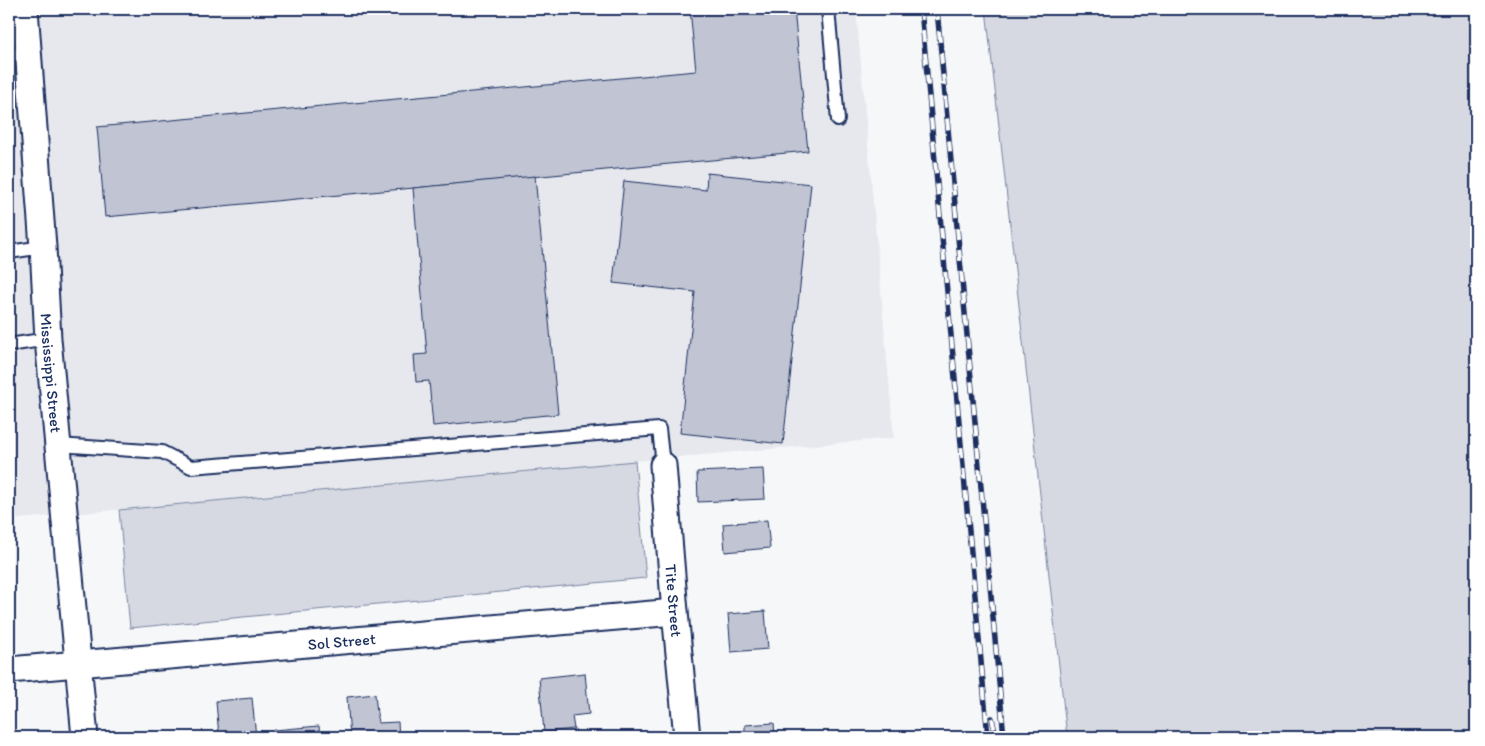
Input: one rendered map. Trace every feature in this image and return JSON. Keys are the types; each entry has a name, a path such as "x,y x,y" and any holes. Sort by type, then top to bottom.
{"street":[{"name":"Mississippi Street","path":"25,9 19,54 43,247 48,339 85,737"},
{"name":"Tite Street","path":"663,465 674,612 687,737"},
{"name":"Sol Street","path":"9,670 674,612"}],"lane":[{"path":"828,9 838,120"},
{"path":"9,252 43,247"},
{"path":"9,345 48,339"},
{"path":"58,445 162,452 191,468 660,429 663,465"}],"shaded area":[{"path":"9,9 856,9 894,438 9,520"},
{"path":"986,9 1476,9 1476,737 1067,737"},
{"path":"635,461 646,578 130,628 119,510"}],"building":[{"path":"690,9 794,9 808,151 105,217 97,127 696,71"},
{"path":"707,173 811,184 783,444 680,433 695,292 613,283 624,181 706,190"},
{"path":"535,176 558,414 433,426 429,381 416,382 414,355 427,354 413,188"},
{"path":"763,469 765,499 698,502 697,472"},
{"path":"767,520 770,548 725,552 723,524"},
{"path":"765,611 768,649 731,652 728,614"},
{"path":"585,673 589,714 572,716 574,729 544,732 539,678"},
{"path":"375,694 378,723 398,722 399,737 350,737 347,697"},
{"path":"252,698 256,737 219,737 216,701"},
{"path":"774,723 775,737 740,737 740,732 745,732 745,725"},
{"path":"319,726 320,737 274,737 274,730"}],"railway":[{"path":"921,9 988,737"},
{"path":"937,9 1004,737"},
{"path":"992,718 996,737"}]}
